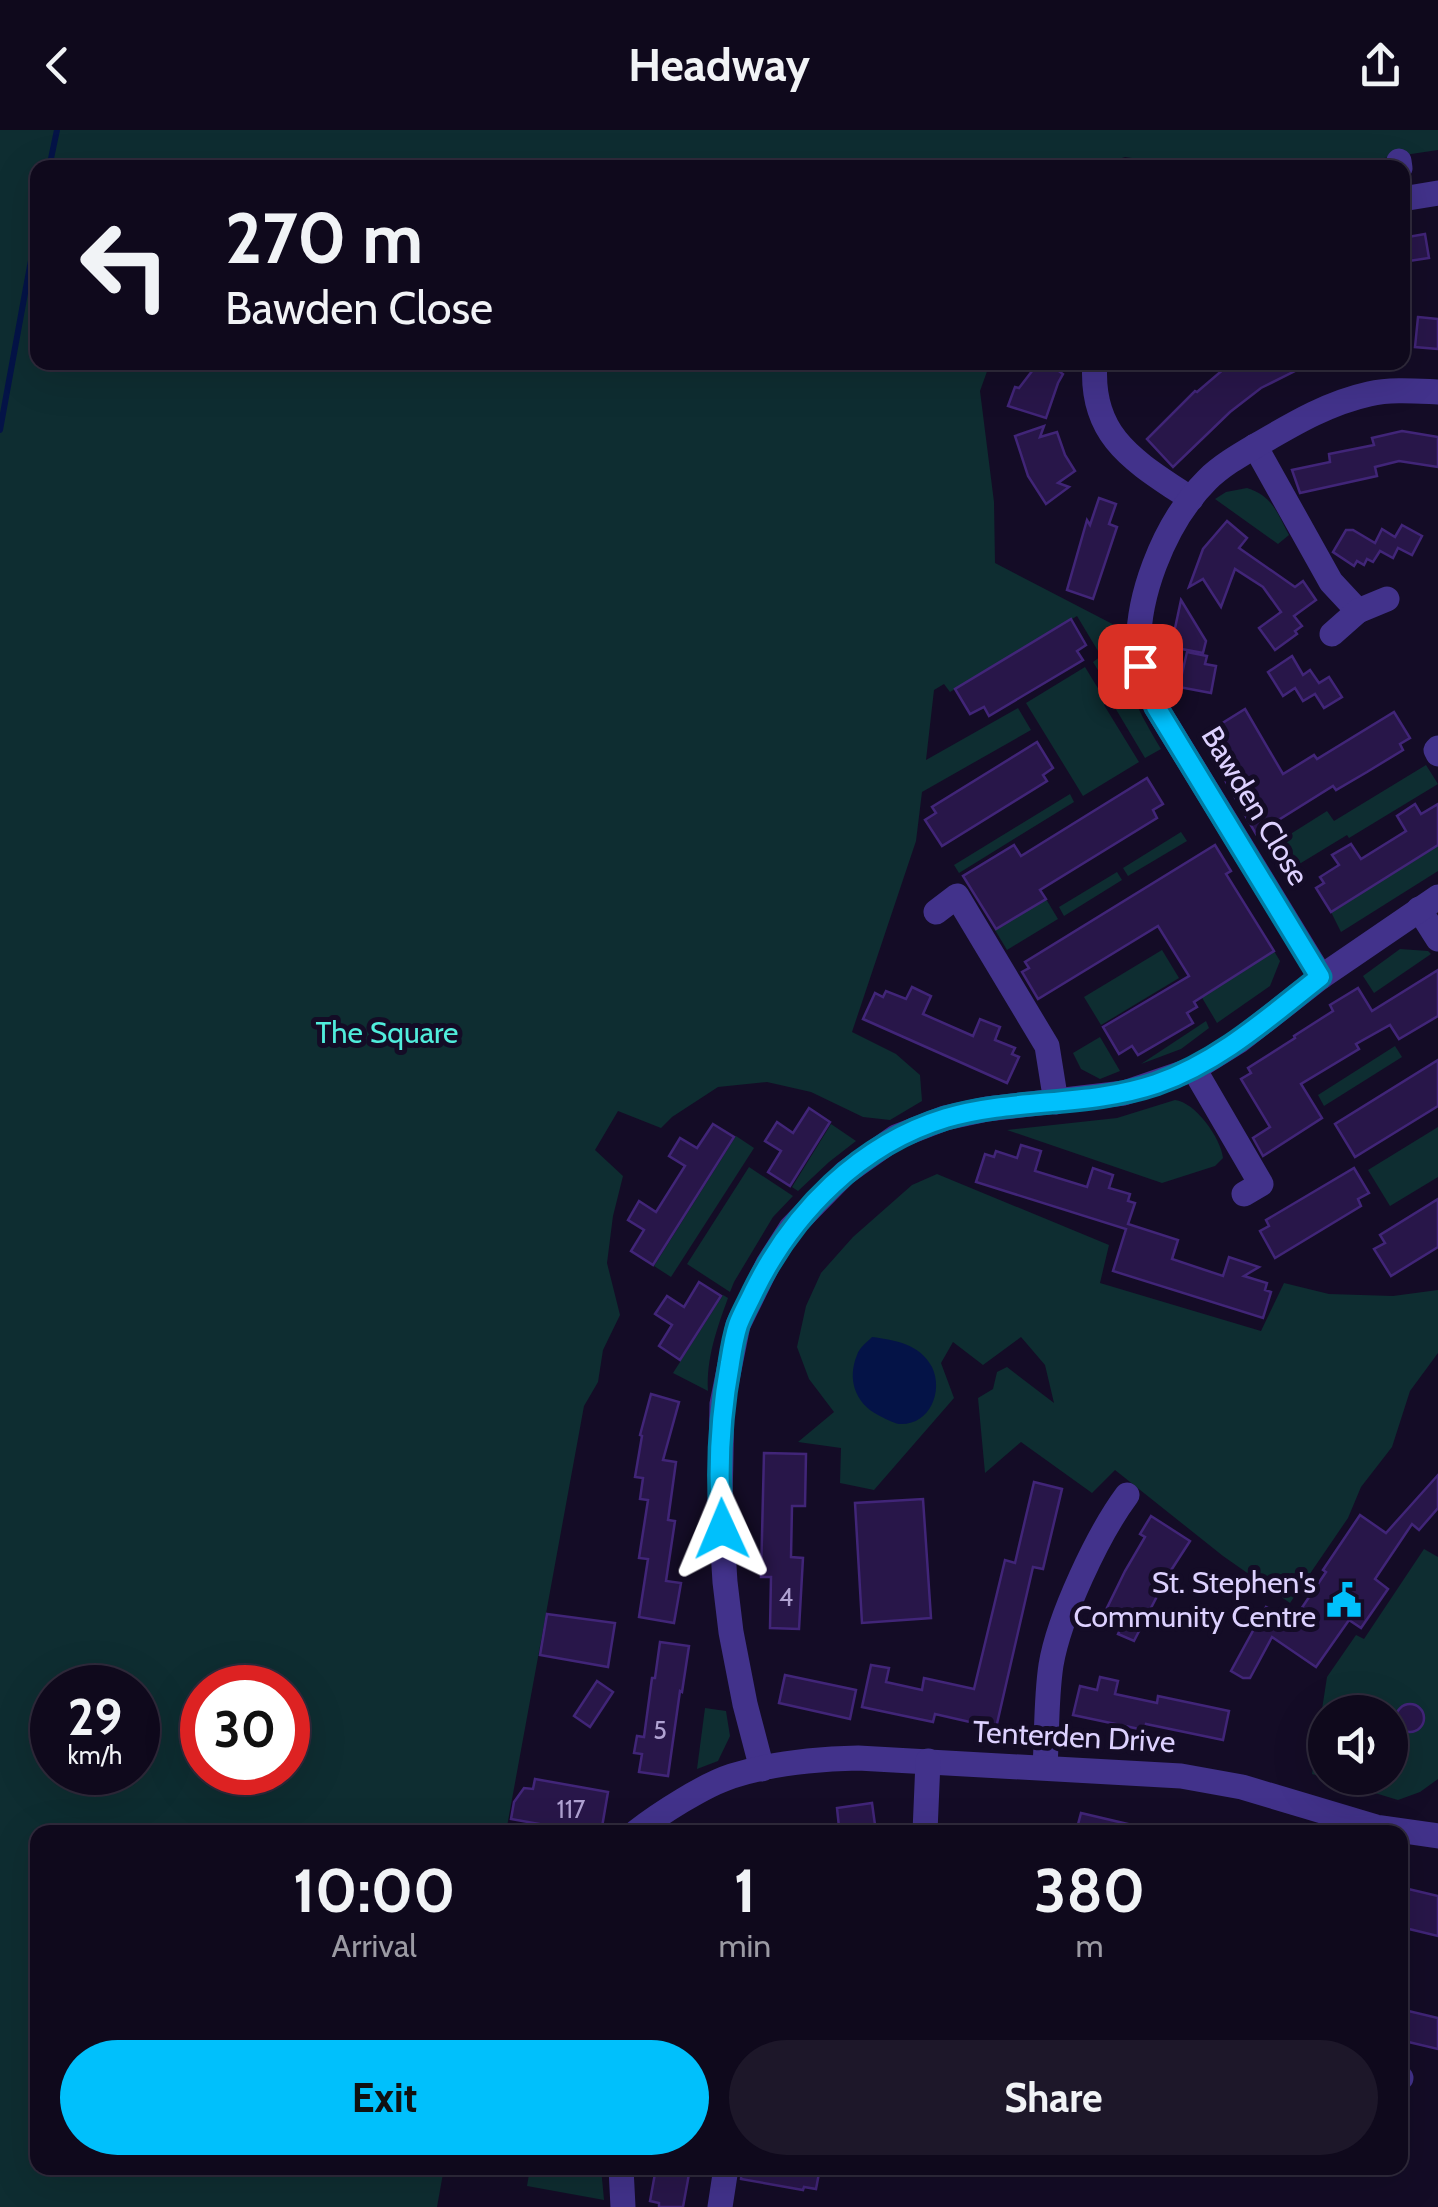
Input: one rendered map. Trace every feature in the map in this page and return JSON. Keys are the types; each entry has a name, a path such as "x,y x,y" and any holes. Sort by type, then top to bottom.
{"street":[{"path":"1410,184 1438,193"},
{"path":"1095,370 1095,401 1117,445 1191,499 1210,477 1255,446 1320,410 1386,392 1438,392"},
{"path":"1255,446 1332,582 1358,611"},
{"name":"Bawden Close","path":"1191,499 1153,567 1140,634 1140,666 1156,707 1320,977"},
{"path":"1332,634 1358,611 1387,599"},
{"path":"936,912 957,896 1047,1046 1056,1102"},
{"path":"762,1769 731,1632 720,1502 722,1404 738,1325 790,1228 846,1173 896,1138 946,1118 987,1109 1124,1094 1194,1069 1239,1041 1320,977 1429,903 1438,939"},
{"path":"1194,1069 1260,1184 1244,1194"},
{"path":"1045,1767 1056,1643 1116,1501"},
{"name":"Tenterden Drive","path":"649,1825 731,1776 817,1759 858,1758 1181,1776 1209,1780 1359,1825"},
{"path":"925,1825 928,1762"},
{"name":"Tenterden Drive","path":"1408,1833 1438,1836"},
{"path":"622,2175 623,2207"},
{"path":"720,2207 725,2175"}],"green space":[{"name":"The Square","path":"0,130 1438,130 1438,150 1371,160 30,160 30,370 988,370 980,391 994,502 995,563 1124,630 1132,693 1161,749 1145,758 1114,706 1118,703 1093,662 1101,656 1077,616 950,692 944,684 934,690 926,760 1018,708 1031,730 922,792 916,841 852,1032 896,1054 920,1075 922,1101 890,1120 863,1117 811,1092 767,1082 718,1087 661,1128 618,1111 595,1150 623,1176 607,1263 620,1315 603,1350 598,1382 584,1406 507,1825 30,1825 30,2175 443,2175 437,2207 0,2207"},
{"path":"1247,488 1269,501 1277,513 1289,535 1278,544 1215,499 1226,492"},
{"path":"1085,667 1139,762 1083,796 1026,703"},
{"path":"1426,765 1438,784 1296,866 1281,840 1327,811 1334,821"},
{"path":"1070,794 1074,802 959,873 954,865"},
{"path":"1181,832 1187,841 1128,876 1123,868"},
{"path":"1438,845 1438,871 1341,932 1331,912"},
{"path":"1117,872 1122,880 1064,916 1059,907"},
{"path":"1046,899 1058,919 1007,950 995,930"},
{"path":"1400,949 1431,954 1374,993 1363,976"},
{"path":"1162,950 1179,978 1101,1025 1084,997"},
{"path":"1274,951 1280,961 1270,986 1217,1023 1201,996"},
{"path":"1206,1021 1209,1028 1181,1049 1141,1064"},
{"path":"1100,1037 1120,1071 1100,1079 1081,1069 1073,1053"},
{"path":"1395,1046 1402,1057 1324,1106 1318,1095"},
{"path":"1175,1100 1191,1107 1206,1122 1223,1158 1215,1166 1162,1183 1007,1130 1117,1118"},
{"path":"831,1124 856,1141 798,1191 792,1187"},
{"path":"1438,1127 1438,1177 1390,1206 1368,1170"},
{"path":"736,1136 754,1148 671,1277 654,1266"},
{"path":"749,1167 793,1196 773,1217 730,1292 687,1264"},
{"path":"937,1174 1109,1245 1100,1283 1261,1331 1284,1283 1329,1294 1393,1296 1438,1290 1438,1353 1410,1391 1392,1447 1361,1487 1348,1518 1290,1603 1223,1556 1115,1470 1092,1493 1021,1442 985,1473 978,1398 993,1389 997,1372 1007,1367 1054,1403 1045,1365 1021,1337 983,1365 953,1342 941,1363 954,1398 874,1490 840,1483 841,1448 798,1442 834,1412 809,1379 797,1347 806,1306 821,1273 853,1237 912,1185"},
{"path":"723,1295 728,1298 711,1355 708,1391 673,1373"},
{"path":"1424,1549 1438,1557 1438,1779 1420,1792 1398,1800 1381,1795 1408,1795 1408,1695 1324,1695 1327,1677 1356,1635 1364,1639"},
{"path":"705,1708 726,1711 730,1736 718,1761 697,1769"},
{"path":"529,2175 602,2175 604,2200 527,2186"}],"shaded area":[{"path":"872,1337 914,1348 932,1367 935,1397 919,1419 894,1423 870,1410 859,1397 853,1381 854,1364 859,1350"}],"building":[{"path":"1425,234 1429,258 1410,261 1410,237"},
{"path":"1418,317 1438,319 1438,349 1415,347"},
{"path":"1033,370 1057,370 1063,374 1046,418 1008,406 1015,387 1019,388"},
{"path":"1223,370 1297,370 1261,388 1230,412 1173,467 1147,439"},
{"path":"1044,426 1040,437 1057,432 1075,471 1058,483 1069,487 1046,504 1028,476 1015,436"},
{"path":"1402,431 1438,437 1438,467 1399,461 1375,467 1377,476 1300,493 1292,470 1330,462 1329,454 1374,445 1372,438"},
{"path":"1099,498 1116,504 1109,524 1117,527 1093,599 1067,590 1087,520 1090,525"},
{"path":"1227,521 1247,538 1239,548 1295,587 1303,581 1316,600 1294,616 1302,626 1295,631 1297,634 1275,650 1259,628 1281,612 1263,587 1235,569 1221,607 1203,579 1189,587 1203,549"},
{"path":"1402,525 1422,536 1412,555 1398,548 1393,558 1380,551 1373,562 1367,559 1364,565 1357,561 1354,566 1333,552 1346,530 1375,543 1382,529 1395,537"},
{"path":"1181,600 1206,641 1203,653 1171,647"},
{"path":"1071,619 1086,645 1077,651 1083,660 989,716 984,707 970,714 955,689"},
{"path":"1187,652 1207,656 1205,664 1216,666 1211,693 1179,687"},
{"path":"1292,656 1303,675 1310,670 1319,683 1329,677 1342,697 1324,708 1315,694 1303,701 1295,688 1283,696 1268,672"},
{"path":"1245,709 1283,774 1314,755 1317,759 1394,712 1410,738 1400,744 1403,750 1336,790 1333,786 1256,834 1200,737"},
{"path":"1037,742 1053,768 1043,775 1047,781 942,846 925,820 936,813 932,807"},
{"path":"1147,778 1163,804 1153,810 1157,818 1040,890 1046,899 996,929 963,876 1014,845 1021,856"},
{"path":"1415,804 1421,814 1438,804 1438,845 1331,912 1316,888 1324,883 1320,877 1339,865 1332,855 1351,844 1361,859 1406,831 1397,816"},
{"path":"1215,845 1231,871 1226,874 1274,951 1194,1002 1197,1007 1187,1013 1193,1023 1138,1055 1132,1046 1119,1054 1103,1027 1189,976 1158,926 1038,999 1022,972 1029,968 1025,962"},
{"path":"1438,970 1438,1016 1399,1039 1390,1025 1301,1084 1322,1118 1263,1156 1253,1138 1270,1127 1241,1079 1251,1073 1248,1068 1333,1011 1330,1005 1358,988 1372,1011"},
{"path":"912,987 931,996 923,1014 973,1036 980,1019 1000,1027 995,1040 1015,1048 1012,1054 1019,1057 1007,1083 863,1019 875,993 883,997 886,991 906,999"},
{"path":"1438,1060 1438,1106 1355,1157 1335,1124"},
{"path":"809,1108 830,1122 790,1186 768,1172 781,1151 765,1141 777,1122 793,1133"},
{"path":"713,1124 734,1137 653,1265 631,1251 644,1230 628,1220 639,1201 656,1212 685,1166 669,1156 680,1138 697,1148"},
{"path":"1021,1145 1041,1151 1035,1171 1087,1187 1093,1168 1113,1175 1109,1188 1130,1194 1128,1201 1135,1203 1128,1224 1178,1240 1172,1259 1223,1276 1229,1257 1259,1267 1244,1276 1267,1283 1265,1290 1271,1292 1263,1318 1113,1271 1126,1229 976,1182 985,1154 994,1157 996,1151 1017,1158"},
{"path":"1354,1168 1369,1193 1358,1199 1361,1206 1275,1258 1260,1231 1269,1226 1266,1220"},
{"path":"1438,1199 1438,1247 1391,1276 1374,1249 1385,1243 1380,1235"},
{"path":"699,1282 721,1296 680,1360 659,1346 672,1325 655,1314 667,1296 684,1307"},
{"path":"651,1394 679,1402 663,1460 676,1462 668,1520 675,1521 666,1581 681,1583 674,1623 639,1617 648,1559 639,1558 648,1500 640,1499 643,1478 635,1477 640,1435"},
{"path":"764,1453 806,1454 805,1506 792,1506 791,1557 803,1558 799,1629 770,1628 771,1577 761,1577"},
{"name":"St. Stephen's Community Centre","path":"1438,1475 1438,1508 1419,1530 1412,1524 1375,1579 1388,1589 1361,1628 1349,1620 1316,1667 1272,1637 1250,1678 1231,1671 1266,1607 1293,1621 1360,1515 1386,1533"},
{"path":"1034,1482 1062,1489 1043,1569 1033,1567 996,1728 935,1714 933,1722 862,1707 871,1665 889,1668 886,1682 922,1690 924,1678 974,1689 1005,1560 1015,1563"},
{"path":"923,1499 931,1618 862,1623 855,1503"},
{"path":"1151,1516 1190,1541 1134,1641 1118,1634 1124,1621 1105,1612 1145,1537 1140,1534"},
{"path":"547,1614 615,1623 608,1667 540,1655"},
{"path":"660,1642 689,1646 668,1776 639,1772 642,1754 634,1753 637,1736 644,1737"},
{"path":"785,1675 856,1690 850,1719 779,1703"},
{"path":"1100,1677 1118,1681 1115,1694 1157,1703 1158,1696 1229,1711 1223,1740 1146,1724 1144,1730 1073,1715 1080,1686 1097,1690"},
{"path":"597,1681 613,1692 590,1727 574,1716"},
{"path":"1408,1704 1423,1713 1420,1728 1408,1732"},
{"path":"535,1779 608,1792 602,1825 545,1825 511,1819 514,1802 524,1788 533,1789"},
{"path":"872,1803 875,1825 839,1825 837,1808"},
{"path":"1081,1813 1132,1825 1078,1825"},
{"path":"1408,1889 1438,1896 1438,1936 1408,1929"},
{"path":"1408,2011 1438,2018 1438,2049 1408,2042"},
{"path":"655,2175 689,2175 683,2207 659,2207 659,2203 650,2201"},
{"path":"741,2175 819,2175 816,2189 803,2190 741,2179"}],"waterway":[{"path":"51,160 57,130"},
{"path":"0,430 30,266"}],"place":[{"name":"St. Stephen's Community Centre","path":"1344,1600"}],"route":[{"path":"722,1529 722,1404 738,1325 790,1228 846,1173 896,1138 946,1118 987,1109 1124,1094 1194,1069 1239,1041 1320,977 1156,707 1140,666"}]}
